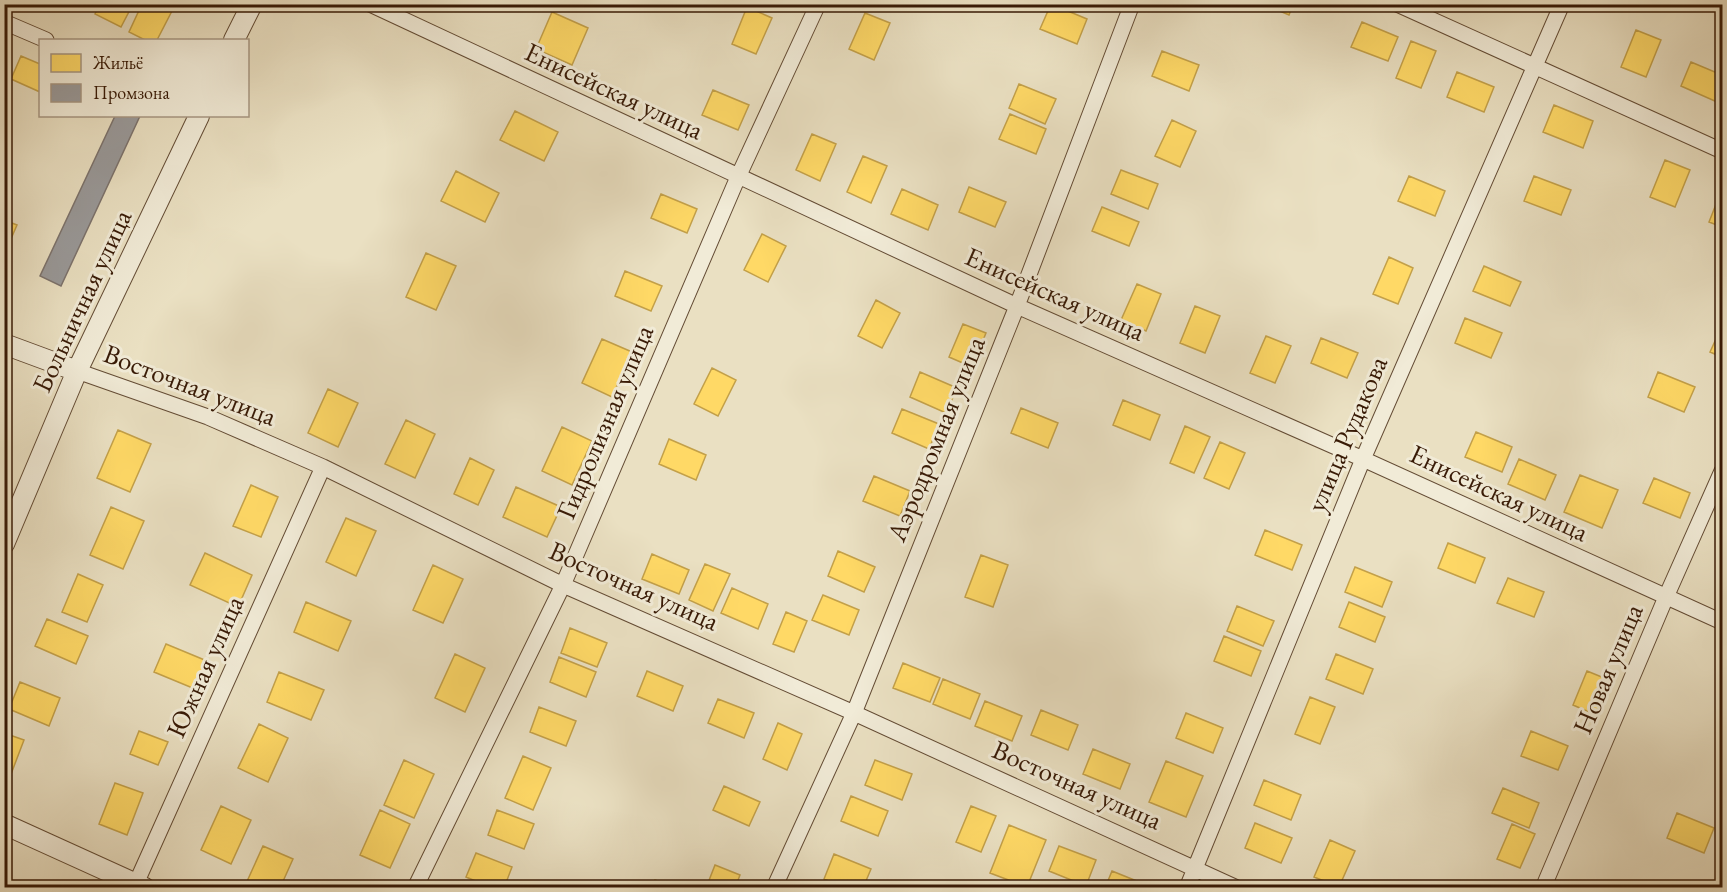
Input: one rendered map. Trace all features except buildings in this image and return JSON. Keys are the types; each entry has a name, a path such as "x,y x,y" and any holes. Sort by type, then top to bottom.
{"street":[{"path":"234,39 252,4"},
{"name":"Енисейская улица","path":"370,4 1017,306 1363,459 1722,622"},
{"name":"Гидролизная улица","path":"415,888 563,585 738,177 818,4"},
{"name":"Аэродромная улица","path":"774,888 854,713 1017,306 1132,4"},
{"path":"1397,4 1722,151"},
{"name":"улица Рудакова","path":"1187,888 1363,459 1562,4"},
{"path":"4,22 44,39"},
{"name":"Больничная улица","path":"4,544 77,371 199,117"},
{"name":"Восточная улица","path":"4,344 208,417 323,467 563,585 854,713 1237,888"},
{"name":"Южная улица","path":"138,886 323,467"},
{"name":"Новая улица","path":"1543,888 1722,471"},
{"path":"4,824 138,886"}]}
